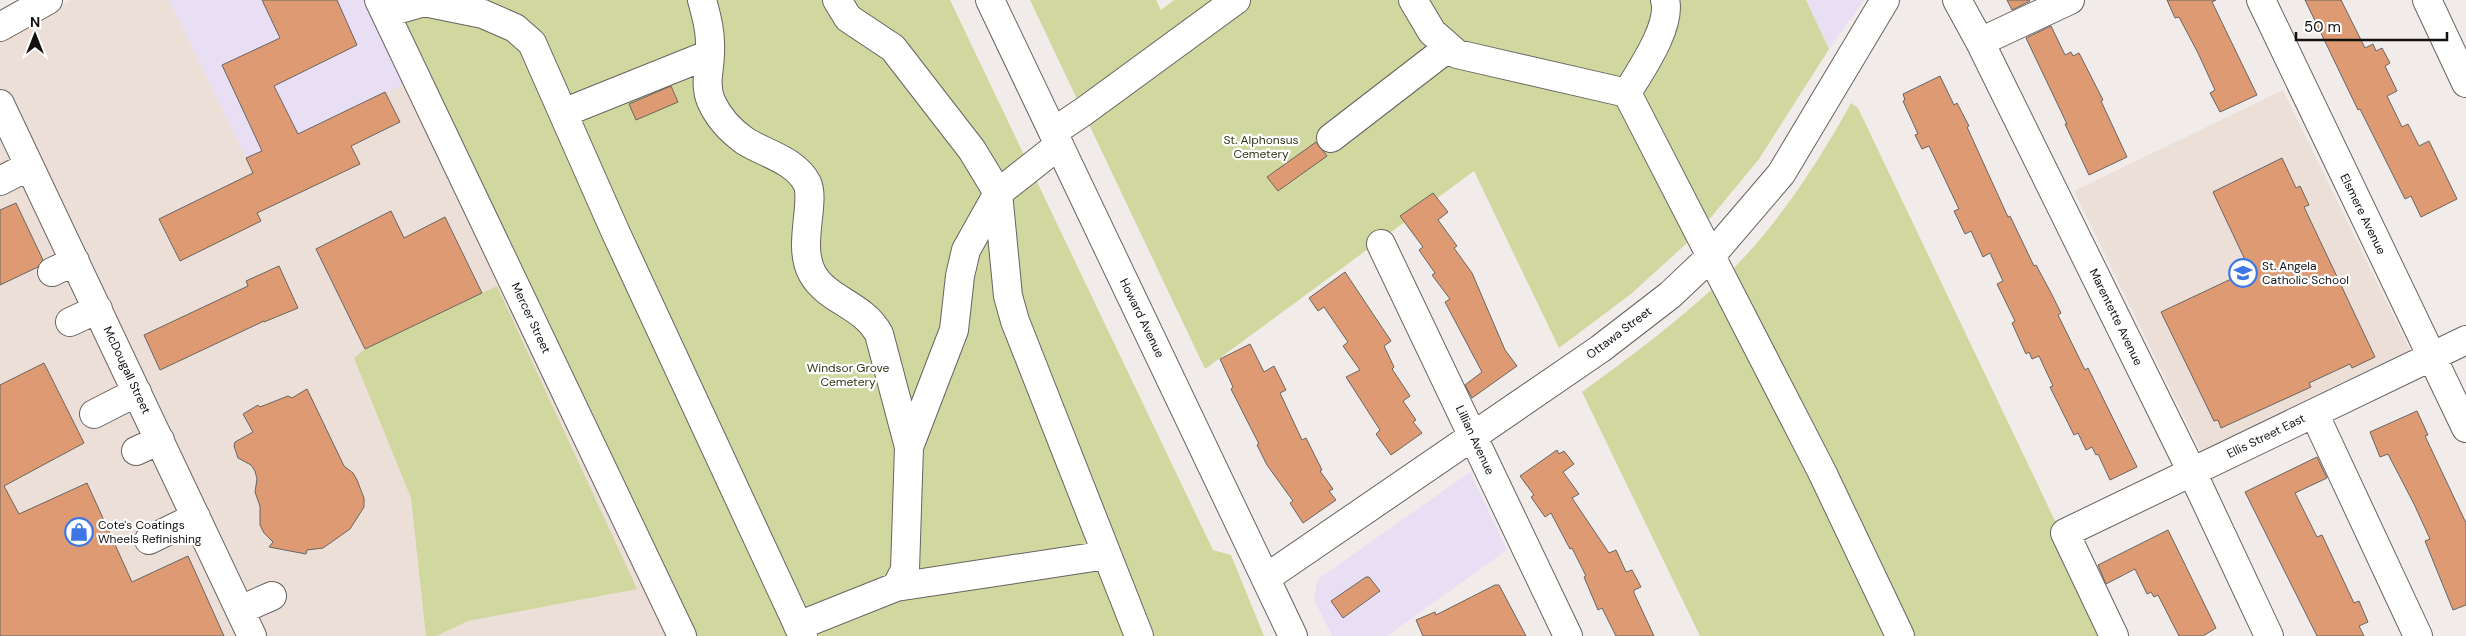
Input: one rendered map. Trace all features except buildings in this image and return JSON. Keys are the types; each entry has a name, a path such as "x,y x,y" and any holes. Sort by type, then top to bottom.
{"street":[{"path":"0,27 48,0"},
{"path":"702,0 710,26 710,54 706,74 710,100 722,120 745,141 800,172 808,186 805,240 812,273 822,286 873,322 879,334 909,447 905,570 896,587"},
{"path":"837,0 848,18 893,48 972,150 998,193 1008,296 1015,321 1139,636"},
{"name":"Howard Avenue","path":"990,0 1293,636"},
{"path":"909,447 954,330 960,276 966,250 998,193 1084,112 1236,0"},
{"path":"1413,0 1432,32 1457,54 1627,93"},
{"path":"1627,93 1655,48 1667,7 1665,0"},
{"name":"Ottawa Street","path":"1266,578 1600,349 1670,295 1710,257 1781,174 1885,0"},
{"name":"Marentette Avenue","path":"1957,0 1980,42 2192,472 2269,636"},
{"path":"1980,42 2070,0"},
{"name":"Elsmere Avenue","path":"2261,0 2466,428"},
{"path":"2427,0 2466,83"},
{"path":"383,6 424,1 480,6 483,14 515,28 532,43 615,231 800,631 896,587 1107,555"},
{"name":"Mercer Street","path":"383,6 682,636"},
{"path":"1331,138 1449,47"},
{"path":"563,113 710,54"},
{"path":"1627,93 1822,472 1900,636"},
{"name":"McDougall Street","path":"0,104 29,166 64,267 98,309 137,392 148,446 196,517 252,636"},
{"path":"0,181 29,166"},
{"name":"Lillian Avenue","path":"1382,244 1568,636"},
{"path":"70,322 98,309"},
{"name":"Ellis Street East","path":"2114,636 2065,533 2466,340"},
{"path":"94,414 137,392"},
{"path":"2314,413 2418,636"},
{"path":"149,540 196,517"},
{"path":"240,610 272,596"}],"shaded area":[{"path":"71,0 169,0 246,158 404,84 668,636 0,636 0,40"},
{"path":"169,0 365,0 404,84 246,158"},
{"path":"1806,0 1864,0 1829,49"},
{"name":"St. Angela Catholic School","path":"2283,90 2413,356 2202,454 2074,191"},
{"path":"1470,472 1507,550 1387,636 1332,636 1314,600 1318,579"}],"green space":[{"name":"Windsor Grove Cemetery","path":"395,0 950,0 1213,550 1231,555 1264,636 689,636"},
{"name":"St. Alphonsus Cemetery","path":"1030,0 1156,0 1161,10 1174,0 1806,0 1829,49 1759,159 1698,233 1631,294 1559,348 1474,171 1205,369"},
{"path":"1851,103 1858,108 2110,636 1700,636 1582,392 1670,325 1704,296 1759,241 1793,197"},
{"path":"497,286 637,589 468,621 436,636 426,636 411,498 354,358 365,349"}],"place":[{"name":"St. Angela Catholic School","path":"2243,273"},
{"name":"Cote's Coatings Wheels Refinishing","path":"79,532"}]}
